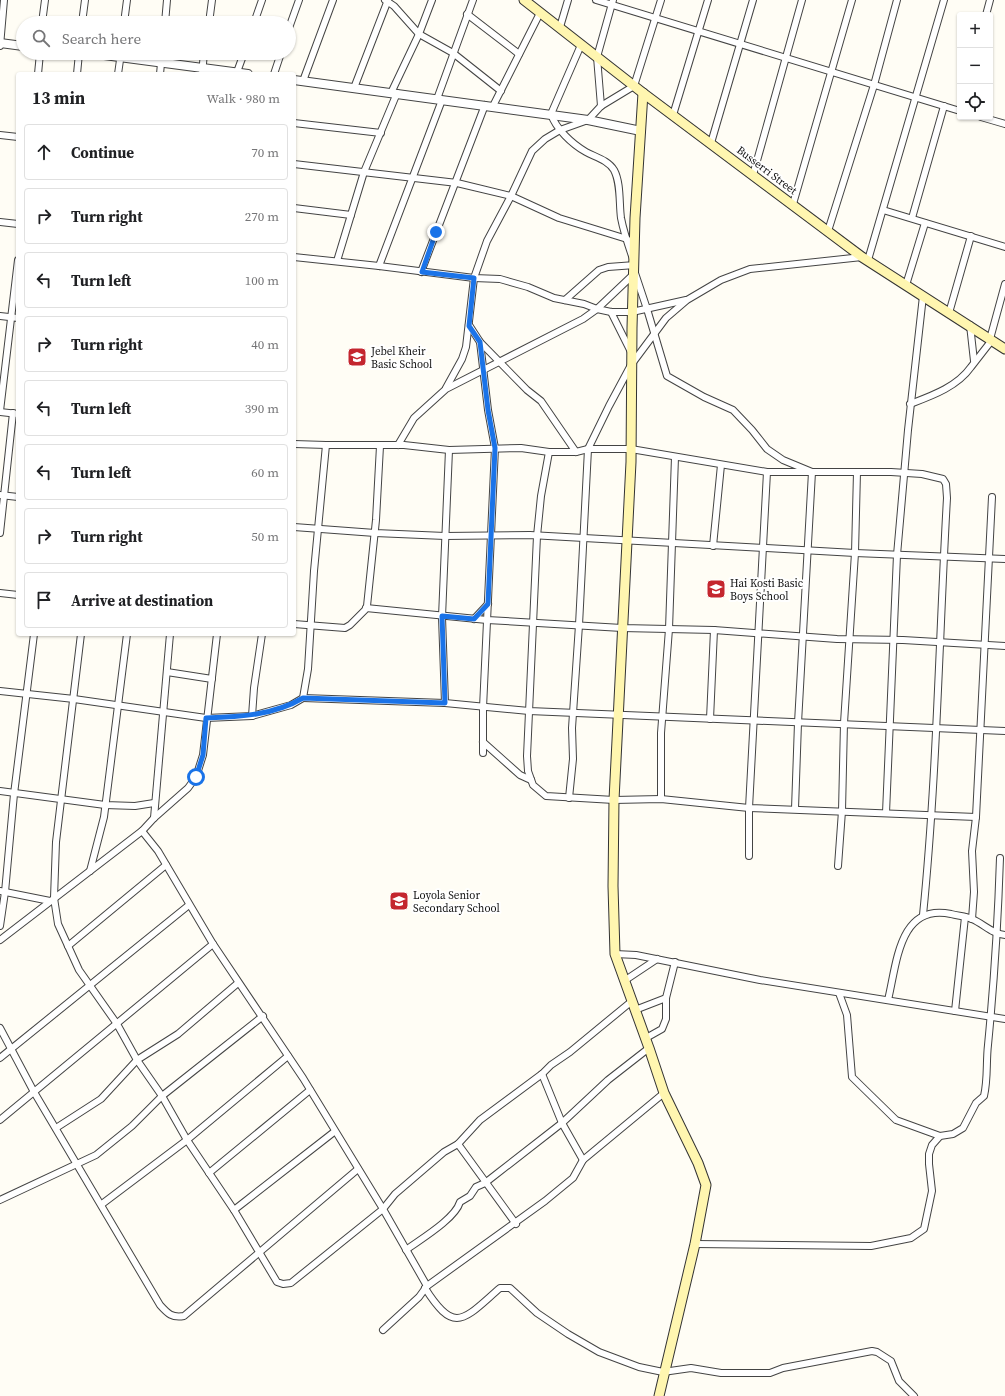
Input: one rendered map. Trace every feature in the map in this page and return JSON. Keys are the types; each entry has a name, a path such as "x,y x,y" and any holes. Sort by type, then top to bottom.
{"main road":[{"name":"Busserri Street","path":"524,0 634,86 865,258 1005,349"},
{"path":"644,93 635,218 635,269 632,312 631,365 631,449 614,800 614,954 636,1010 664,1093 698,1163 706,1184 695,1244 663,1372 659,1396"}],"street":[{"path":"4,0 0,44 16,45"},
{"path":"43,16 45,0"},
{"path":"83,16 85,0"},
{"path":"125,16 126,0"},
{"path":"166,16 168,0"},
{"path":"209,16 212,0"},
{"path":"256,16 262,0"},
{"path":"293,16 299,0"},
{"path":"303,81 334,0"},
{"path":"354,88 387,0 419,34 453,52 501,91"},
{"path":"337,261 364,172 432,0"},
{"path":"379,266 440,99 453,52 473,0"},
{"path":"560,27 568,0"},
{"path":"596,0 612,2 655,18 699,30 957,110"},
{"path":"446,388 462,359 466,347 474,278 487,241 511,196 532,151 544,139 560,130 588,120 601,106 634,86 661,0"},
{"path":"673,115 708,0"},
{"path":"711,143 753,0"},
{"path":"753,175 802,0"},
{"path":"793,204 852,0"},
{"path":"828,231 874,85 897,0"},
{"path":"568,798 573,759 573,712 588,449 631,365 666,318 687,300 721,280 750,269 865,258 883,210 944,0"},
{"path":"987,12 990,0"},
{"path":"601,106 597,57 612,2"},
{"path":"422,272 436,232 489,105 501,91 540,13"},
{"path":"468,14 519,54"},
{"path":"581,44 551,114 554,122 560,130 584,151 605,161 614,169 617,181 621,219 667,376 704,397 733,410 767,449 784,460 812,472"},
{"path":"38,72 39,60"},
{"path":"77,72 78,60"},
{"path":"118,72 119,60"},
{"path":"149,60 202,71 237,72 241,60"},
{"path":"202,71 203,60"},
{"path":"275,72 279,60"},
{"path":"160,72 161,62"},
{"path":"296,80 551,114 641,131"},
{"path":"912,218 944,106"},
{"path":"991,120 1005,124"},
{"path":"296,123 380,133"},
{"path":"0,135 16,137"},
{"path":"296,164 457,183 511,196 559,218 627,239"},
{"path":"296,208 351,214"},
{"path":"883,210 1005,247"},
{"path":"0,222 16,224"},
{"path":"906,285 926,223"},
{"path":"949,313 971,236"},
{"path":"296,257 474,278 500,279 528,287 554,298 584,304 597,310 611,312 632,312 687,300"},
{"path":"565,300 599,270 608,267 635,269"},
{"path":"398,445 414,418 446,388 501,362 583,319 597,310 635,269"},
{"path":"910,404 938,393 956,381 971,367 991,340 1005,284"},
{"path":"886,813 897,555 910,404 923,296"},
{"path":"0,534 2,495 16,414 0,411 15,318 16,299"},
{"path":"611,312 632,353"},
{"path":"0,316 15,318"},
{"path":"469,326 480,342 527,390 541,401 576,452"},
{"path":"970,326 974,361"},
{"path":"480,342 488,410 495,448 492,536 482,708 483,753"},
{"path":"296,444 398,445 449,450 521,448 549,452 576,452 588,449 631,449 767,472 904,473 938,477 943,479 946,484 936,727 932,814 923,915"},
{"path":"303,698 308,669 314,571 326,445"},
{"path":"296,624 348,627 366,608 375,533 380,446"},
{"path":"445,703 442,616 449,450"},
{"path":"549,452 541,496 538,536 527,756 531,780 539,791 546,796 568,798 614,800 661,799 749,808 932,814 976,817"},
{"path":"661,799 662,716 669,629 675,457"},
{"path":"713,546 721,464"},
{"path":"749,856 749,808 767,472"},
{"path":"795,809 798,723 812,472"},
{"path":"838,866 842,811 848,639 855,554 857,472"},
{"path":"2,495 16,497"},
{"path":"955,1012 968,918 974,892 972,851 976,817 992,497"},
{"path":"296,527 375,533 445,536 538,536 855,554 943,555 1005,559"},
{"path":"0,593 16,595"},
{"path":"474,619 488,604"},
{"path":"366,608 474,619 533,623 622,628 714,630 803,637 1005,646"},
{"path":"710,719 714,630"},
{"path":"0,926 14,794 34,636"},
{"path":"81,636 56,842 52,900 58,924 80,970 117,1024 137,1060 162,1096 187,1140 234,1210 277,1282 283,1284 291,1283 383,1209 395,1194 444,1152 458,1144 480,1120 542,1074 551,1064 570,1052 632,1001"},
{"path":"90,872 105,805 119,706 127,636"},
{"path":"154,818 154,803 170,636"},
{"path":"0,940 142,831 154,818 188,788 196,777 203,755 206,718 218,636"},
{"path":"252,716 254,688 262,636"},
{"path":"167,672 212,679"},
{"path":"0,691 74,699 206,718 252,716 291,705 303,698 445,703 482,708 530,711 798,723 844,723 1005,731"},
{"path":"483,742 520,775 531,780"},
{"path":"0,792 105,805 135,806 154,803"},
{"path":"142,831 158,851 213,944 238,983 263,1016 310,1090 334,1132 383,1209 436,1305 448,1317 452,1318 470,1314 500,1288 510,1288 550,1322 599,1352 639,1367 663,1372 691,1368 721,1373 770,1372 872,1351 877,1352 891,1361 899,1381 914,1396"},
{"path":"839,993 847,1015 852,1077 896,1120 940,1136 953,1134 963,1128 976,1103 984,1096 987,1084 987,1053 997,934 1000,858"},
{"path":"68,946 166,866"},
{"path":"3,892 52,900"},
{"path":"0,1058 37,1030 70,1000 90,986 189,905"},
{"path":"888,1000 902,940 910,924 923,915 944,913 968,918 997,934 1005,935"},
{"path":"0,1120 213,944"},
{"path":"614,954 636,955 760,980 1005,1019"},
{"path":"624,981 657,959"},
{"path":"646,1038 662,1029 666,1019 666,998 675,962"},
{"path":"56,1128 102,1099 137,1060 178,1034 238,983"},
{"path":"636,1010 666,998"},
{"path":"0,1200 96,1155 132,1126 162,1096 263,1016"},
{"path":"0,1028 34,1092 102,1204 160,1305 169,1316 184,1316 358,1169"},
{"path":"406,1250 448,1218 458,1208 460,1202 469,1197 476,1188 485,1183 562,1123 608,1080 649,1048"},
{"path":"102,1204 187,1140 288,1056"},
{"path":"542,1074 562,1123 583,1160"},
{"path":"209,1173 310,1090"},
{"path":"383,1330 419,1297 426,1287 516,1224 572,1178 583,1160 664,1093"},
{"path":"234,1210 334,1132"},
{"path":"695,1244 871,1246 911,1238 924,1229 932,1191 929,1154 932,1145 940,1136"},
{"path":"458,1144 516,1224"}],"place":[{"name":"Jebel Kheir Basic School","path":"357,357"},
{"name":"Hai Kosti Basic Boys School","path":"716,589"},
{"name":"Loyola Senior Secondary School","path":"399,901"}],"route":[{"path":"196,777 203,755 206,718 252,716 291,705 303,698 445,703 442,616 474,619 488,604 495,448 488,410 480,342 469,326 474,278 422,272 436,232"}]}
